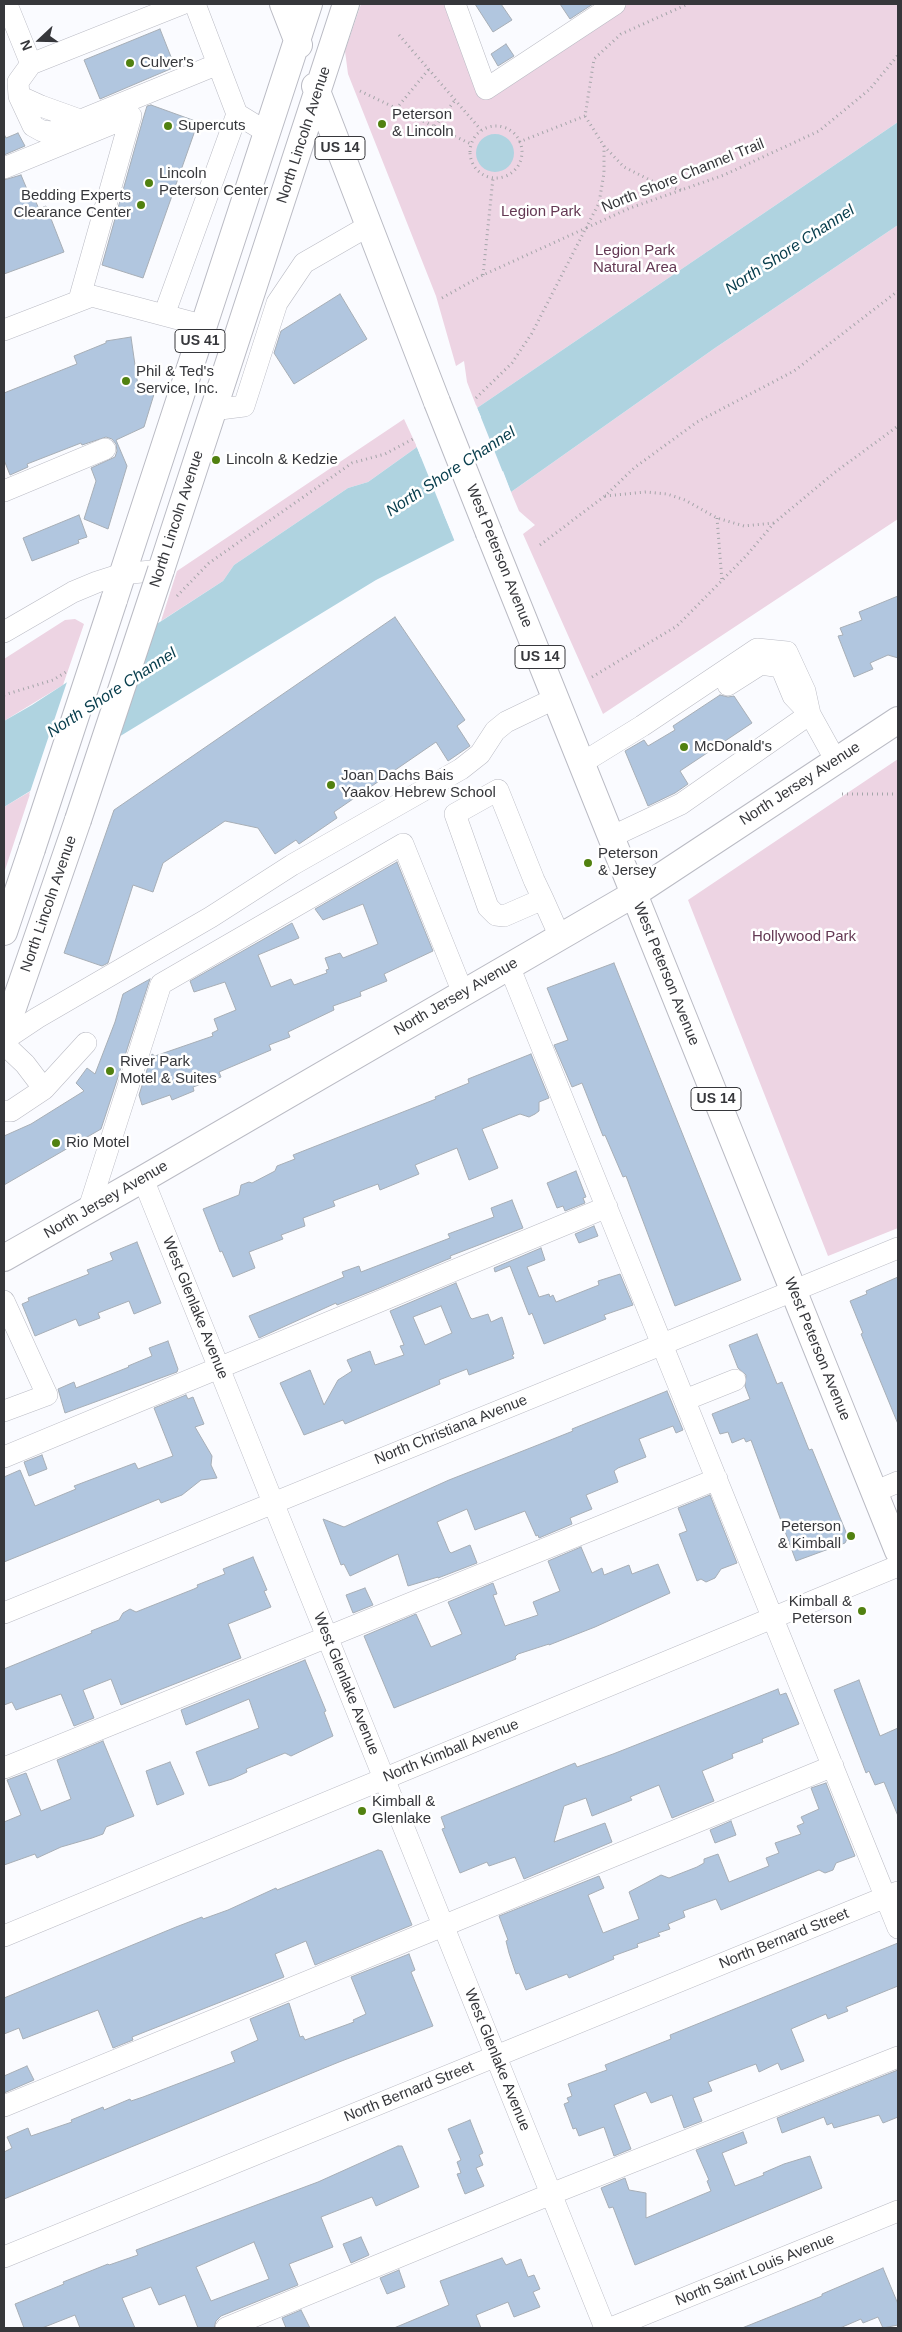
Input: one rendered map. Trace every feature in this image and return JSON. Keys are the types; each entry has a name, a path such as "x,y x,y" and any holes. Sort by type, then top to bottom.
{"main road":[{"name":"West Peterson Avenue","path":"283,4 437,402 898,1551"},
{"name":"US 41","path":"4,932 205,326 309,4"},
{"name":"North Lincoln Avenue","path":"4,1034 78,820 346,4"},
{"name":"North Jersey Avenue","path":"4,1258 634,894 898,720"}],"street":[{"path":"182,4 31,64 18,82 20,96 33,126 42,131 52,132 218,64"},
{"path":"195,4 238,114 268,132"},
{"path":"455,4 486,89 615,4"},
{"path":"9,6 31,64"},
{"path":"164,315 238,114"},
{"path":"4,168 131,116 79,300"},
{"path":"212,410 244,406 277,303 304,264 370,225"},
{"path":"4,330 92,296 205,326"},
{"path":"4,490 105,449"},
{"path":"4,632 73,592 122,574 161,570"},
{"path":"582,763 642,726 671,723 761,664 781,668 793,696 810,714 836,761"},
{"path":"4,1040 27,1024 211,917 292,864 461,768 480,754 495,731 506,722 556,698"},
{"path":"611,837 682,804 810,714"},
{"path":"543,899 504,916 496,915 488,907 454,814 498,790 560,937"},
{"path":"90,1208 161,984 404,844 463,993"},
{"path":"509,966 833,1766 892,1895 898,1928"},
{"path":"4,1111 11,1111 44,1089 86,1043"},
{"path":"4,1044 25,1064 44,1089"},
{"name":"West Glenlake Avenue","path":"143,1179 605,2328"},
{"path":"4,1457 607,1207"},
{"name":"North Christiana Avenue","path":"4,1613 898,1248"},
{"path":"4,1301 47,1395 4,1411"},
{"path":"685,1400 735,1380"},
{"path":"4,1768 717,1479"},
{"path":"874,1492 898,1482"},
{"name":"North Kimball Avenue","path":"4,1936 898,1566"},
{"path":"4,2106 833,1766"},
{"name":"North Bernard Street","path":"4,2257 892,1895"},
{"path":"226,2328 551,2194 898,2057"},
{"name":"North Saint Louis Avenue","path":"611,2328 898,2211"}],"path":[{"path":"681,190 656,183 624,167 604,146 585,116 594,59 621,34 688,4"},
{"path":"399,35 482,130"},
{"name":"North Shore Channel Trail","path":"442,298 483,275 630,208 724,175 819,131 870,89 898,55"},
{"path":"396,109 429,69"},
{"path":"360,91 471,144"},
{"path":"435,126 456,99"},
{"path":"519,142 585,116"},
{"path":"499,126 515,134 519,142 522,151 516,168 510,174 493,178 479,172 474,166 470,152 471,144 482,130 499,126"},
{"path":"476,398 512,363 532,334 599,203 604,173 604,146"},
{"path":"483,275 493,178"},
{"path":"540,545 605,496 634,468 697,422 794,371 898,291"},
{"path":"592,677 677,626 722,581 774,523 834,473 898,426"},
{"path":"176,597 209,563 352,463 385,454 413,439"},
{"path":"605,496 646,492 667,494 685,500 717,518 744,526 774,523"},
{"path":"717,518 722,581"},
{"path":"4,695 53,680 66,672"},
{"path":"842,794 898,794"}],"green space":[{"name":"Legion Park","path":"361,4 448,4 492,94 628,4 898,4 898,122 477,408 467,382 464,361 456,366 436,296 348,74 345,51"},
{"path":"898,225 898,519 603,714 523,534 535,525 519,511 511,492 715,348"},
{"path":"404,419 417,447 368,482 348,488 234,565 223,581 161,621 177,571"},
{"path":"75,619 84,624 63,685 4,721 4,659 65,620"},
{"name":"Hollywood Park","path":"898,759 898,1228 828,1256 688,900"},
{"path":"31,791 4,873 4,807"}],"water":[{"name":"North Shore Channel","path":"898,122 898,225 715,348 511,492 503,471 443,512 455,540 376,580 4,807 4,721 32,705 223,581 234,565 348,488 368,482 417,447 421,457 481,417 477,408"},
{"path":"495,134 508,140 514,153 508,166 495,172 482,166 476,153 482,140"}],"pier":[{"path":"476,405 512,495 509,493 502,475 446,512 457,539 455,542 416,445 419,445 422,453 478,416 475,408"},
{"path":"155,622 115,742 29,795 68,679"}],"building":[{"path":"475,4 501,4 512,20 493,32"},
{"path":"560,4 593,4 570,19"},
{"name":"Culver's","path":"160,29 175,67 100,99 84,60"},
{"path":"506,44 514,56 498,66 491,54"},
{"name":"Lincoln Peterson Center","path":"151,105 198,122 143,278 102,265 143,119 147,106"},
{"path":"18,133 25,146 4,155 4,134 6,138"},
{"path":"21,175 29,194 32,193 39,209 46,206 64,252 4,274 4,180"},
{"path":"340,294 367,339 294,384 274,353 281,331"},
{"path":"131,337 138,386 155,391 144,427 116,440 127,466 108,529 84,519 96,481 91,468 115,457 117,451 116,444 112,439 106,437 82,445 81,443 27,464 28,467 10,475 4,460 4,393 77,364 74,356 106,343 106,341"},
{"path":"79,515 87,537 78,540 79,543 32,561 23,538"},
{"path":"898,596 898,658 888,655 870,663 873,669 854,677 838,636 843,635 840,628 862,620 859,612"},
{"path":"395,617 465,720 457,726 470,746 448,761 436,742 334,812 337,818 299,844 296,840 275,854 258,828 225,821 163,863 153,892 133,885 108,963 102,966 64,953 114,810"},
{"name":"McDonald's","path":"720,695 734,696 752,723 680,771 688,784 675,793 648,806 625,751 644,740 648,746 675,730 673,726"},
{"path":"397,862 433,951 384,974 387,981 360,992 361,996 333,1006 334,1010 288,1032 290,1037 269,1045 271,1050 219,1072 221,1077 193,1087 194,1091 172,1100 170,1095 142,1105 139,1095 152,1054 155,1056 213,1036 212,1033 218,1030 214,1019 236,1010 225,982 194,992 190,981 292,923 299,938 258,955 271,987 291,979 294,985 327,973 326,970 329,969 325,958 340,953 343,958 378,944 363,904 323,920 315,909"},
{"path":"614,963 741,1280 675,1306 626,1176 623,1177 605,1135 603,1136 582,1083 572,1087 554,1045 568,1040 547,988"},
{"name":"River Park Motel & Suites","path":"150,979 101,1129 4,1185 4,1136 31,1124 84,1091 76,1083 87,1068 95,1074 115,1022 123,994"},
{"path":"531,1054 549,1098 539,1102 539,1111 529,1117 520,1114 482,1129 498,1168 469,1180 457,1148 415,1165 419,1174 380,1190 378,1184 333,1201 335,1206 303,1218 305,1226 281,1235 283,1239 249,1252 255,1268 233,1277 222,1251 220,1252 203,1209 239,1195 241,1185 249,1182 252,1183 275,1171 277,1166 295,1159 293,1155 436,1099 435,1097 469,1083 468,1079"},
{"path":"576,1171 586,1197 583,1198 585,1203 565,1211 563,1206 557,1208 547,1183"},
{"path":"512,1200 523,1228 450,1256 451,1258 377,1289 337,1305 336,1303 259,1338 249,1316 344,1277 342,1272 359,1266 361,1272 450,1238 448,1234 494,1217 491,1208"},
{"path":"594,1226 598,1236 579,1243 575,1234"},
{"path":"137,1242 161,1303 134,1314 129,1301 98,1313 100,1318 79,1326 76,1319 35,1336 22,1304 29,1301 28,1298 89,1274 87,1270 113,1260 110,1253"},
{"path":"541,1248 545,1260 527,1267 539,1297 549,1294 550,1297 553,1295 556,1302 599,1285 598,1281 620,1274 633,1305 604,1315 606,1319 544,1344 532,1313 529,1315 510,1266 495,1272 494,1268"},
{"path":"898,1277 898,1424 861,1334 863,1333 850,1301 867,1294 866,1291"},
{"path":"456,1283 472,1319 488,1314 491,1322 502,1317 514,1358 469,1375 467,1369 439,1380 440,1384 345,1424 343,1420 304,1435 280,1383 310,1370 324,1405 338,1380 352,1371 347,1360 370,1351 375,1365 404,1355 400,1346 404,1345 390,1311","holes":["441,1306 452,1333 425,1345 413,1317"]},
{"path":"757,1334 777,1384 782,1382 809,1450 812,1449 848,1537 845,1543 796,1561 751,1440 746,1442 744,1438 732,1443 728,1432 720,1434 712,1414 750,1399 745,1386 746,1375 738,1368 729,1345"},
{"path":"168,1341 178,1369 177,1372 65,1413 58,1389 74,1382 76,1388 129,1367 152,1356 149,1348"},
{"path":"667,1391 683,1430 676,1433 673,1426 639,1439 646,1457 614,1471 618,1482 586,1495 592,1509 570,1518 572,1524 539,1538 538,1535 536,1536 525,1511 475,1530 467,1509 437,1522 449,1551 451,1553 470,1545 477,1563 438,1578 408,1586 398,1554 350,1576 344,1564 341,1565 323,1519 344,1527 449,1480 573,1431 572,1429"},
{"path":"186,1395 188,1399 193,1397 204,1424 195,1427 212,1456 211,1465 217,1478 201,1480 182,1495 161,1503 159,1499 4,1562 4,1477 20,1470 35,1506 76,1489 74,1486 135,1463 138,1469 173,1456 154,1408"},
{"path":"42,1455 47,1469 29,1476 24,1462"},
{"path":"710,1495 737,1563 721,1569 715,1578 706,1582 701,1579 697,1581 679,1534 687,1531 678,1508"},
{"path":"581,1547 592,1573 602,1568 604,1575 629,1565 632,1574 658,1564 670,1593 595,1627 549,1645 518,1654 515,1657 516,1659 394,1708 364,1636 416,1614 431,1647 462,1634 448,1602 493,1583 497,1594 493,1595 505,1626 538,1615 533,1602 560,1591 548,1561"},
{"path":"253,1557 267,1590 264,1591 271,1607 228,1624 241,1658 121,1705 111,1679 83,1690 94,1718 74,1726 61,1694 16,1710 12,1702 4,1705 4,1669 92,1633 91,1631 119,1620 123,1613 130,1609 136,1612 194,1589 198,1587 197,1585 225,1574 223,1569"},
{"path":"365,1588 373,1605 353,1613 346,1595"},
{"path":"305,1660 326,1711 324,1712 333,1736 291,1756 285,1753 246,1769 247,1772 232,1779 209,1786 196,1752 259,1728 249,1699 186,1725 181,1710"},
{"path":"859,1680 880,1736 898,1728 898,1816 884,1782 875,1785 869,1771 866,1773 834,1690"},
{"path":"778,1689 780,1695 786,1693 799,1724 762,1739 763,1742 732,1754 733,1758 702,1771 714,1801 672,1818 659,1785 630,1797 632,1800 592,1816 586,1798 564,1806 554,1842 605,1823 612,1842 524,1879 515,1857 489,1866 487,1862 460,1873 442,1829 445,1828 441,1817 575,1763 577,1767 613,1754"},
{"path":"103,1741 134,1816 106,1827 103,1834 61,1847 37,1858 35,1854 4,1865 4,1822 21,1815 7,1780 26,1773 41,1811 71,1799 57,1760"},
{"path":"170,1762 184,1794 157,1805 146,1771"},
{"path":"826,1783 855,1856 836,1863 833,1870 825,1873 819,1870 721,1910 716,1899 683,1911 685,1917 668,1924 670,1929 658,1933 660,1936 637,1944 638,1947 613,1956 614,1959 569,1978 567,1974 526,1990 519,1973 516,1974 506,1941 508,1940 499,1916 599,1876 604,1888 588,1895 603,1933 639,1919 629,1892 661,1875 669,1878 697,1867 704,1863 704,1859 718,1854 729,1882 769,1866 766,1858 779,1853 775,1843 801,1834 797,1826 804,1823 801,1817 819,1809 811,1788"},
{"path":"731,1821 736,1835 715,1843 710,1830"},
{"path":"378,1850 382,1851 412,1925 315,1965 306,1941 275,1954 284,1977 132,2037 133,2040 113,2048 98,2010 23,2039 19,2028 4,2034 4,1998 176,1927 228,1910 276,1888 277,1890"},
{"path":"898,1943 898,1986 846,2007 848,2011 828,2019 826,2014 791,2029 804,2061 781,2070 778,2063 759,2072 756,2064 708,2082 712,2091 693,2098 702,2121 684,2128 672,2095 651,2103 646,2092 614,2105 631,2149 614,2156 604,2127 579,2136 576,2128 573,2129 564,2104 569,2102 567,2098 572,2096 568,2084 607,2070 605,2065 671,2039 670,2035"},
{"path":"409,1954 415,1970 411,1972 433,2026 339,2062 4,2199 4,2152 12,2148 7,2137 28,2128 31,2136 72,2122 71,2120 103,2107 104,2110 130,2099 131,2101 143,2097 235,2062 231,2052 258,2040 250,2019 289,2003 300,2037 303,2036 305,2040 354,2022 353,2020 366,2014 351,1977"},
{"path":"27,2066 34,2080 4,2093 4,2076"},
{"path":"898,2070 898,2117 883,2123 879,2115 834,2128 832,2123 827,2125 824,2117 782,2133 777,2118"},
{"path":"470,2120 483,2153 479,2155 483,2165 476,2168 484,2186 465,2194 457,2174 461,2173 457,2162 461,2160 448,2129"},
{"path":"743,2132 747,2143 722,2153 735,2186 764,2175 763,2173 784,2164 810,2156 822,2188 635,2265 613,2207 609,2208 601,2188 625,2178 629,2190 646,2193 646,2218 711,2191 707,2181 709,2180 696,2150"},
{"path":"398,2146 402,2146 419,2187 376,2206 372,2197 321,2217 333,2247 289,2264 298,2285 221,2316 216,2321 214,2328 198,2328 185,2295 159,2305 151,2287 122,2298 135,2328 80,2328 75,2315 42,2328 24,2328 15,2304 108,2264 138,2255 136,2250 318,2182","holes":["254,2242 269,2279 211,2301 196,2267"]},
{"path":"361,2237 369,2255 351,2263 343,2244"},
{"path":"502,2258 506,2265 521,2259 528,2277 534,2275 540,2289 533,2292 540,2307 514,2317 508,2302 476,2315 481,2328 394,2328 449,2305 440,2281"},
{"path":"883,2268 898,2304 898,2325 883,2328 878,2317 863,2323 861,2319 840,2328 742,2328 822,2296 822,2294"},
{"path":"399,2270 405,2287 387,2294 380,2278"},
{"path":"301,2310 310,2328 286,2328 282,2318"}],"place":[{"name":"Culver's","path":"130,63"},
{"name":"Peterson & Lincoln","path":"382,124"},
{"name":"Supercuts","path":"168,126"},
{"name":"Lincoln Peterson Center","path":"149,183"},
{"name":"Bedding Experts Clearance Center","path":"141,205"},
{"name":"Phil & Ted's Service, Inc.","path":"126,381"},
{"name":"Lincoln & Kedzie","path":"216,460"},
{"name":"McDonald's","path":"684,747"},
{"name":"Joan Dachs Bais Yaakov Hebrew School","path":"331,785"},
{"name":"Peterson & Jersey","path":"588,863"},
{"name":"River Park Motel & Suites","path":"110,1071"},
{"name":"Rio Motel","path":"56,1143"},
{"name":"Peterson & Kimball","path":"851,1536"},
{"name":"Kimball & Peterson","path":"862,1611"},
{"name":"Kimball & Glenlake","path":"362,1811"}],"park label":[{"name":"Legion Park Natural Area","path":"635,260"}]}
